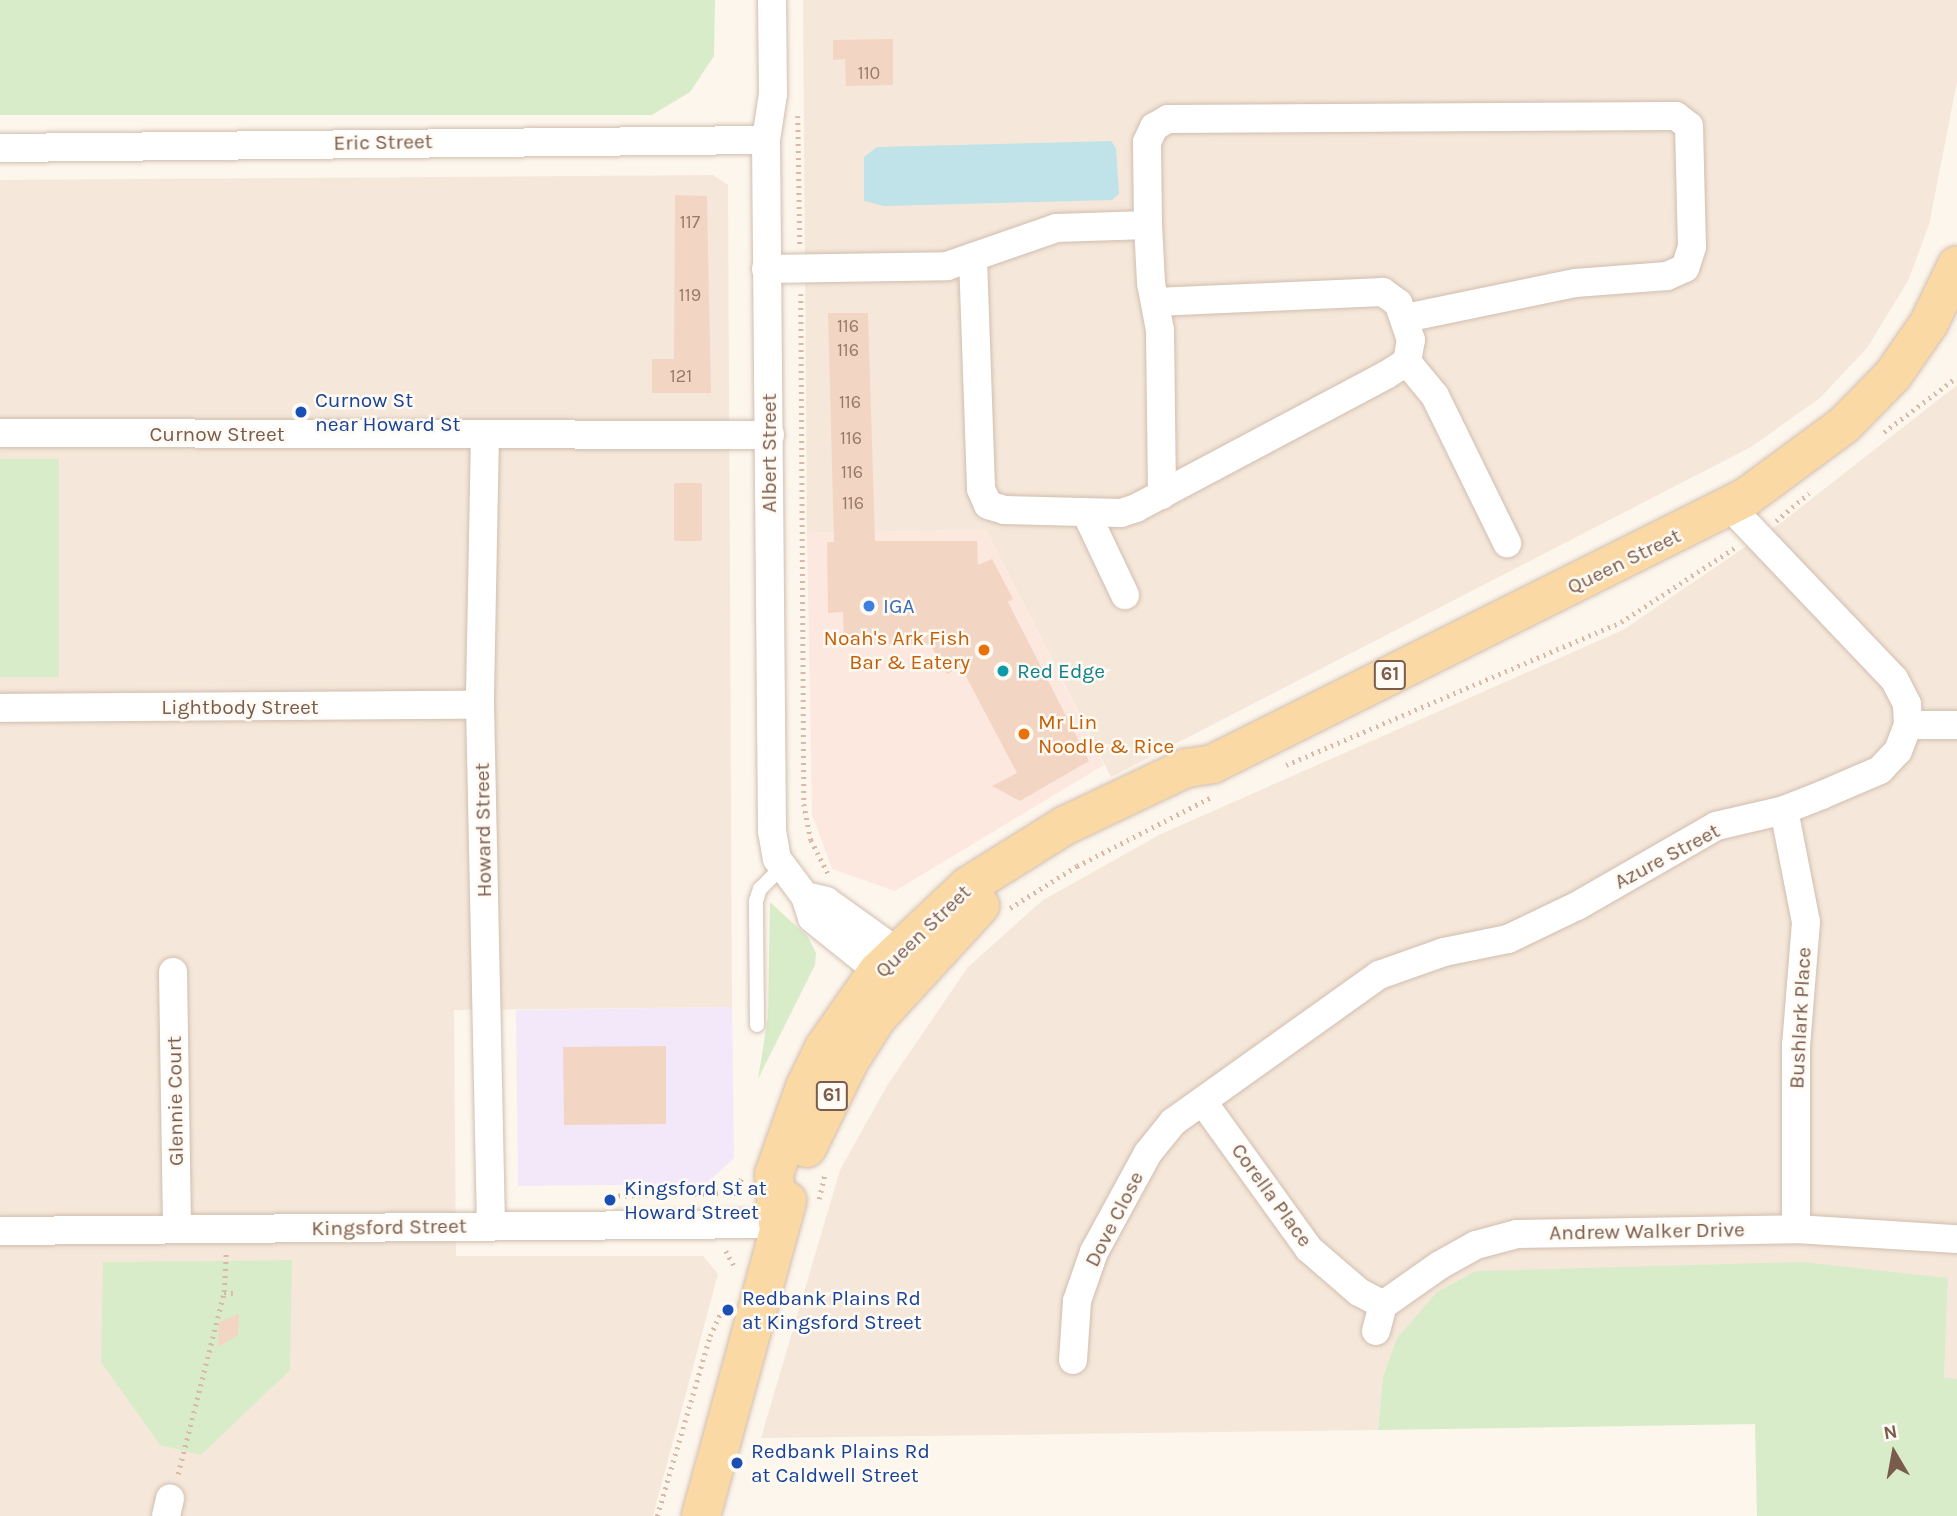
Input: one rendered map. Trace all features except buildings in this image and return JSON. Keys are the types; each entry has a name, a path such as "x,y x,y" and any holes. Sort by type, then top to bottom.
{"main road":[{"name":"Queen Street","path":"701,1516 778,1224 774,1174 805,1087 844,1015 895,968 985,901 1075,844 1194,785 1213,780 1730,506 1822,442 1893,375 1929,323 1957,265"}],"street":[{"name":"Albert Street","path":"772,0 773,94 765,140 766,269 770,435 772,817 781,868"},
{"path":"1163,495 1160,330 1148,225 1147,142 1154,127 1168,120 1676,116 1689,125 1692,247 1685,268 1667,276 1575,283 1406,318"},
{"name":"Eric Street","path":"0,148 765,140"},
{"path":"766,269 947,265 973,258 993,247 1056,228 1148,225"},
{"path":"973,258 981,489 988,505 1086,513 1121,513 1163,495 1407,362 1412,340 1406,318 1383,292 1155,302"},
{"path":"1407,362 1435,396 1507,543"},
{"name":"Curnow Street","path":"0,433 770,435"},
{"name":"Howard Street","path":"485,434 481,705 491,1226"},
{"path":"1730,506 1894,678 1907,704 1908,725 1957,725"},
{"path":"1086,513 1125,595"},
{"name":"Lightbody Street","path":"0,708 481,705"},
{"name":"Azure Street","path":"1203,1102 1379,975 1444,952 1508,939 1577,906 1716,826 1784,810 1880,770 1898,751 1908,725"},
{"name":"Bushlark Place","path":"1784,810 1805,922 1796,1045 1796,1229"},
{"path":"781,868 805,896 812,918 895,968"},
{"name":"Glennie Court","path":"173,972 177,1229"},
{"name":"Corella Place","path":"1203,1102 1260,1174 1309,1249 1359,1292 1379,1318"},
{"name":"Dove Close","path":"1073,1360 1077,1301 1113,1211 1173,1122 1203,1102"},
{"name":"Kingsford Street","path":"0,1231 778,1224"},
{"name":"Andrew Walker Drive","path":"1379,1318 1476,1245 1517,1234 1796,1229 1957,1239"}],"lane":[{"path":"757,1025 756,901 760,889 781,868"}],"path":[{"path":"798,107 804,804 811,840 831,878"},
{"path":"1875,439 1957,377"},
{"path":"1274,770 1621,622 1755,534 1816,487"},
{"path":"1006,911 1213,780"},
{"path":"818,1203 828,1164"},
{"path":"604,1196 734,1192 721,1244 735,1264 736,1272"},
{"path":"168,1507 224,1292 227,1229"},
{"path":"224,1292 233,1293"},
{"path":"657,1516 710,1336 726,1303"}],"shaded area":[{"path":"803,0 1957,0 1957,82 1929,225 1908,281 1867,348 1820,398 1751,447 1111,777 986,530 807,533"},
{"path":"713,175 728,185 732,1007 454,1010 456,1256 703,1256 718,1274 653,1516 0,1516 0,677 58,677 58,459 0,459 0,180"},
{"path":"1957,385 1957,1421 1942,1422 1948,1278 1383,1377 1378,1430 761,1438 840,1170 888,1084 968,967 1043,900 1161,834 1623,630 1782,522"},
{"path":"986,530 1104,765 895,891 832,869 812,814 807,533"},
{"path":"732,1007 734,1158 706,1184 518,1186 516,1010"}],"green space":[{"path":"0,0 715,0 714,56 690,92 652,115 0,115"},
{"path":"0,459 59,459 59,677 0,677"},
{"path":"770,902 808,937 816,953 815,965 758,1079 768,1017"},
{"path":"292,1260 290,1370 201,1455 160,1445 101,1362 103,1262"},
{"path":"1802,1262 1948,1278 1944,1378 1957,1379 1957,1516 1757,1516 1755,1424 1378,1430 1383,1377 1397,1338 1437,1292 1476,1271"}],"water":[{"path":"1111,141 1116,148 1119,194 1112,200 884,206 864,201 864,157 877,147"}],"place":[{"name":"Curnow St near Howard St","path":"301,412"},
{"name":"IGA","path":"869,606"},
{"name":"Noah's Ark Fish Bar & Eatery","path":"984,650"},
{"name":"Red Edge","path":"1003,671"},
{"name":"Mr Lin Noodle & Rice","path":"1024,734"},
{"name":"Kingsford St at Howard Street","path":"610,1200"},
{"name":"Redbank Plains Rd at Kingsford Street","path":"728,1310"},
{"name":"Redbank Plains Rd at Caldwell Street","path":"737,1463"}]}
